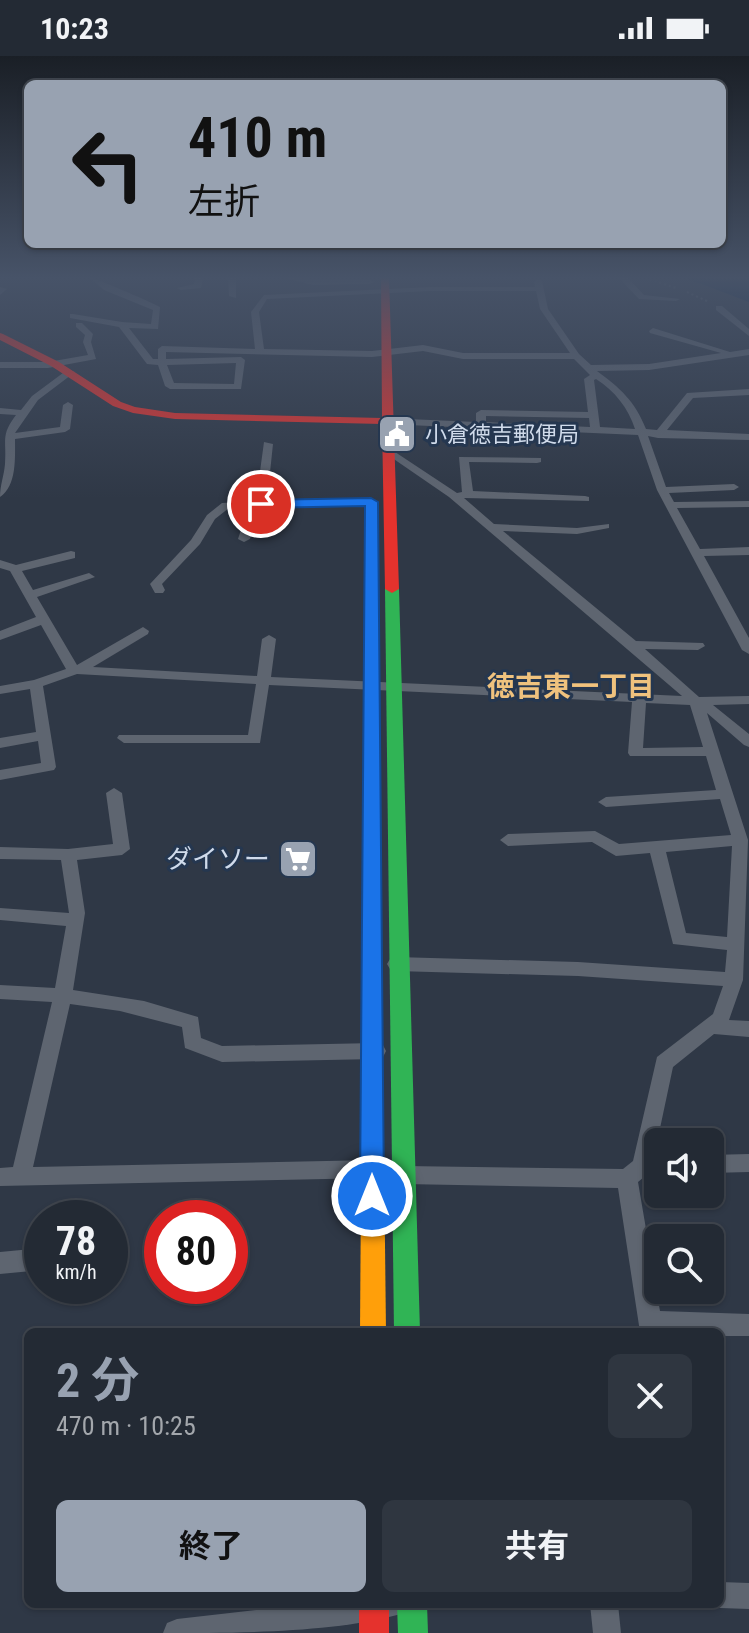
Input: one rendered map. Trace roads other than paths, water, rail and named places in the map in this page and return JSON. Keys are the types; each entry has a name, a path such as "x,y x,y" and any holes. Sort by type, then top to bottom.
{"main road":[{"path":"30,352 117,404 153,414 378,421"},
{"path":"372,510 378,421 378,354"},
{"path":"378,421 389,451 407,1328"},
{"path":"372,590 373,1328"},
{"path":"412,1608 413,1633"}],"street":[{"path":"0,365 62,368 93,357 91,352"},
{"path":"142,352 150,362 162,362 241,360 238,387 170,386 162,362 162,352"},
{"path":"283,352 378,354 396,352"},
{"path":"441,352 463,356 576,356"},
{"path":"573,352 586,368 609,383 634,411 662,490 749,650"},
{"path":"586,368 649,367 741,353 749,360"},
{"path":"0,494 8,437 21,413 62,368"},
{"path":"595,429 589,379 596,375"},
{"path":"658,435 690,395 749,392"},
{"path":"8,437 65,429 68,405"},
{"path":"0,411 21,413"},
{"path":"481,425 481,413 594,415"},
{"path":"378,421 749,437"},
{"path":"244,539 258,504 268,444"},
{"path":"389,451 462,496 490,527 749,742"},
{"path":"462,496 463,459 537,460"},
{"path":"662,490 734,487"},
{"path":"462,496 585,499"},
{"path":"671,505 749,504"},
{"path":"159,590 156,584 196,542 211,517 226,505 372,510"},
{"path":"490,527 577,531 605,526"},
{"path":"697,553 749,551"},
{"path":"0,564 15,569 71,555"},
{"path":"15,569 73,670"},
{"path":"30,595 89,577"},
{"path":"0,636 44,619"},
{"path":"0,690 36,684 73,670 114,652 143,631"},
{"path":"124,738 255,740 269,639"},
{"path":"633,645 698,646"},
{"path":"73,670 639,699 749,700"},
{"path":"0,775 49,767 36,684"},
{"path":"639,699 635,753 712,751"},
{"path":"696,701 740,840 734,980 721,1018 664,1063 642,1170 651,1327 749,1325"},
{"path":"0,743 44,735"},
{"path":"0,853 68,855 122,849 114,793"},
{"path":"606,802 726,794"},
{"path":"508,840 595,836 616,850 740,840"},
{"path":"657,847 679,939 735,944"},
{"path":"68,855 76,920 63,995 10,1176 372,1169 405,1175 642,1170"},
{"path":"0,914 76,920"},
{"path":"371,964 578,969 734,980"},
{"path":"0,992 63,995 146,1006 191,1022 192,1043 222,1054 401,1053"},
{"path":"710,1026 749,1029"},
{"path":"724,1164 749,1163"},
{"path":"0,1263 24,1261"},
{"path":"724,1595 749,1596"},
{"path":"604,1608 607,1633"},
{"path":"177,1633 378,1613"}],"place":[{"name":"小倉徳吉郵便局","path":"397,434"},
{"name":"ダイソー","path":"298,859"}],"district":[{"name":"徳吉東一丁目","path":"571,686"}]}
